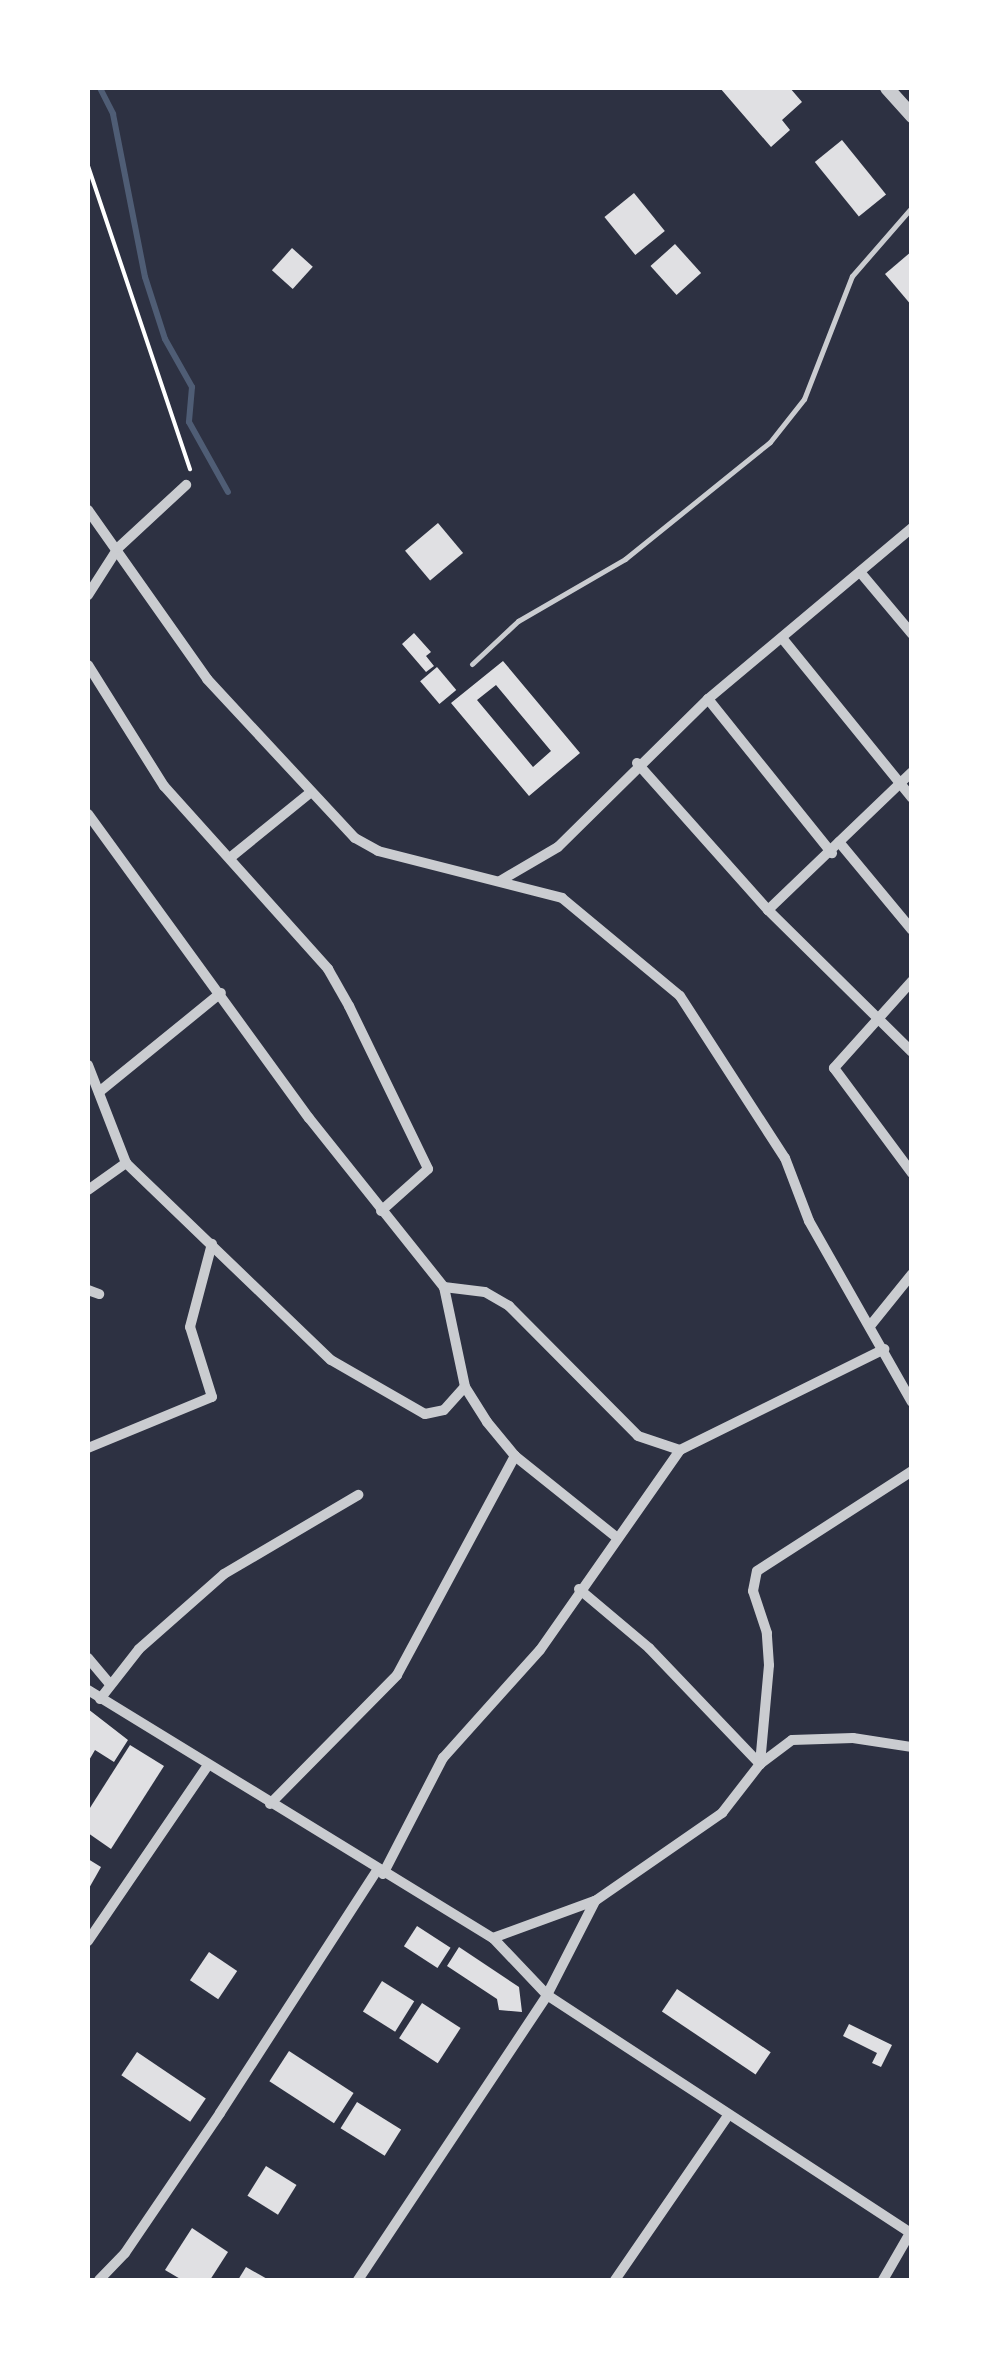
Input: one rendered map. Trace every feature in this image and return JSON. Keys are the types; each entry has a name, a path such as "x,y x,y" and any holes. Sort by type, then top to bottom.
{"street":[{"path":"887,88 912,116"},
{"path":"88,595 118,548 186,484"},
{"path":"88,510 207,679 311,792 367,846 500,881 584,911 680,996 785,1158 809,1221 912,1402"},
{"path":"500,881 558,847 637,763 708,698 912,528"},
{"path":"860,572 912,634"},
{"path":"782,638 912,798"},
{"path":"88,665 164,786 328,969 423,1156 425,1176 381,1211"},
{"path":"708,698 832,853"},
{"path":"637,763 768,910 912,1052"},
{"path":"768,910 832,853 912,772"},
{"path":"231,857 311,792"},
{"path":"88,814 381,1211 444,1287 465,1387 515,1456 616,1538"},
{"path":"839,842 912,930"},
{"path":"912,981 835,1071 912,1173"},
{"path":"99,1092 220,993"},
{"path":"88,1065 126,1164 331,1360 367,1386 425,1414 444,1410 465,1387"},
{"path":"88,1190 126,1164"},
{"path":"88,1448 212,1397 190,1327 212,1244"},
{"path":"870,1326 912,1274"},
{"path":"444,1287 485,1292 509,1306 638,1436 680,1450"},
{"path":"99,2280 125,2253 380,1872 443,1758 540,1650 578,1588 680,1450 884,1349"},
{"path":"270,1804 397,1675 515,1456"},
{"path":"760,1764 768,1633 753,1591 757,1571 912,1471"},
{"path":"100,1699 154,1635 224,1574 358,1495"},
{"path":"578,1588 675,1673 760,1764"},
{"path":"88,1658 109,1684"},
{"path":"88,1690 206,1768 493,1938 548,1995 726,2117 911,2233 883,2280"},
{"path":"493,1938 594,1901 722,1814 760,1764 792,1740 853,1738 910,1750"},
{"path":"88,1940 206,1768"},
{"path":"358,2280 548,1995 594,1901"},
{"path":"615,2280 726,2117"}],"lane":[{"path":"472,664 518,621 624,558 770,442 804,399 852,276 912,207"}],"path":[{"path":"88,166 189,461 186,484"}],"building":[{"path":"720,88 790,88 802,102 782,120 790,130 771,147"},
{"path":"842,140 886,194 859,216 815,162"},
{"path":"634,193 665,231 635,255 604,217"},
{"path":"675,244 701,273 677,295 650,266"},
{"path":"292,248 313,267 293,289 272,270"},
{"path":"912,251 912,306 885,274"},
{"path":"438,523 463,553 430,581 405,551"},
{"path":"414,633 431,652 426,656 434,666 426,672 402,644"},
{"path":"503,661 580,753 529,796 451,703","holes":["496,685 551,751 533,767 477,700"]},
{"path":"437,667 456,690 439,704 420,681"},
{"path":"88,1709 128,1740 114,1762 95,1750 88,1762"},
{"path":"130,1745 164,1766 111,1849 88,1833 88,1811"},
{"path":"88,1859 101,1867 88,1890"},
{"path":"417,1926 451,1948 437,1968 404,1946"},
{"path":"459,1947 519,1987 522,2012 499,2010 497,1999 447,1966"},
{"path":"209,1952 237,1971 218,1999 190,1980"},
{"path":"382,1981 414,2001 395,2032 363,2012"},
{"path":"677,1989 771,2052 756,2075 662,2011"},
{"path":"422,2003 461,2028 438,2063 399,2038"},
{"path":"849,2024 892,2045 881,2067 872,2063 877,2053 843,2036"},
{"path":"289,2051 354,2093 334,2123 269,2081"},
{"path":"137,2052 206,2098 190,2122 121,2075"},
{"path":"357,2102 401,2130 385,2156 341,2128"},
{"path":"266,2166 297,2185 278,2215 247,2196"},
{"path":"192,2228 228,2252 210,2280 182,2280 165,2270"},
{"path":"246,2267 269,2280 238,2280"}],"waterway":[{"path":"100,88 113,114 145,277 165,339 192,387 189,422 228,492"}]}
